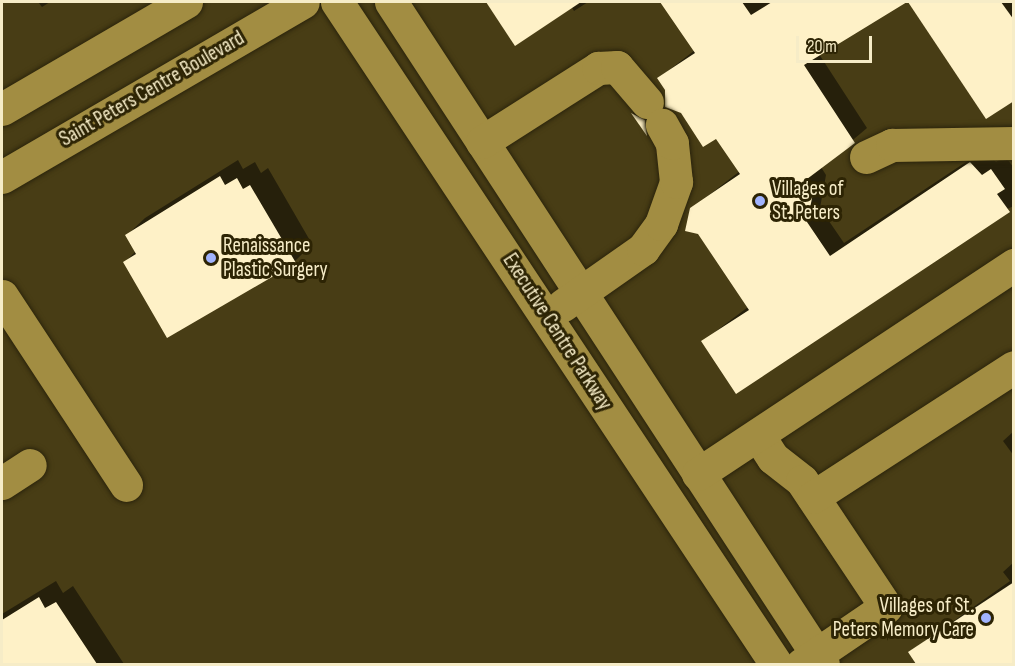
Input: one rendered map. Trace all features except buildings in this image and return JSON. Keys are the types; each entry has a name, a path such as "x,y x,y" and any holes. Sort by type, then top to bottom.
{"street":[{"path":"5,100 186,2"},
{"name":"Saint Peters Centre Boulevard","path":"2,177 303,2"},
{"name":"Executive Centre Parkway","path":"337,2 776,664"},
{"name":"Executive Centre Parkway","path":"391,2 698,474 814,661"},
{"path":"482,142 598,68 617,67 655,114 672,143 676,182 661,224 643,249 546,316"},
{"path":"866,157 892,146 1014,143"},
{"path":"698,474 1014,265"},
{"path":"2,296 126,485"},
{"path":"813,497 1014,367"},
{"path":"758,435 813,497 886,607 814,661"},
{"path":"2,483 30,465"}],"place":[{"name":"Villages of St. Peters","path":"760,201"},
{"name":"Renaissance Plastic Surgery","path":"211,258"},
{"name":"Villages of St. Peters Memory Care","path":"986,618"}]}
